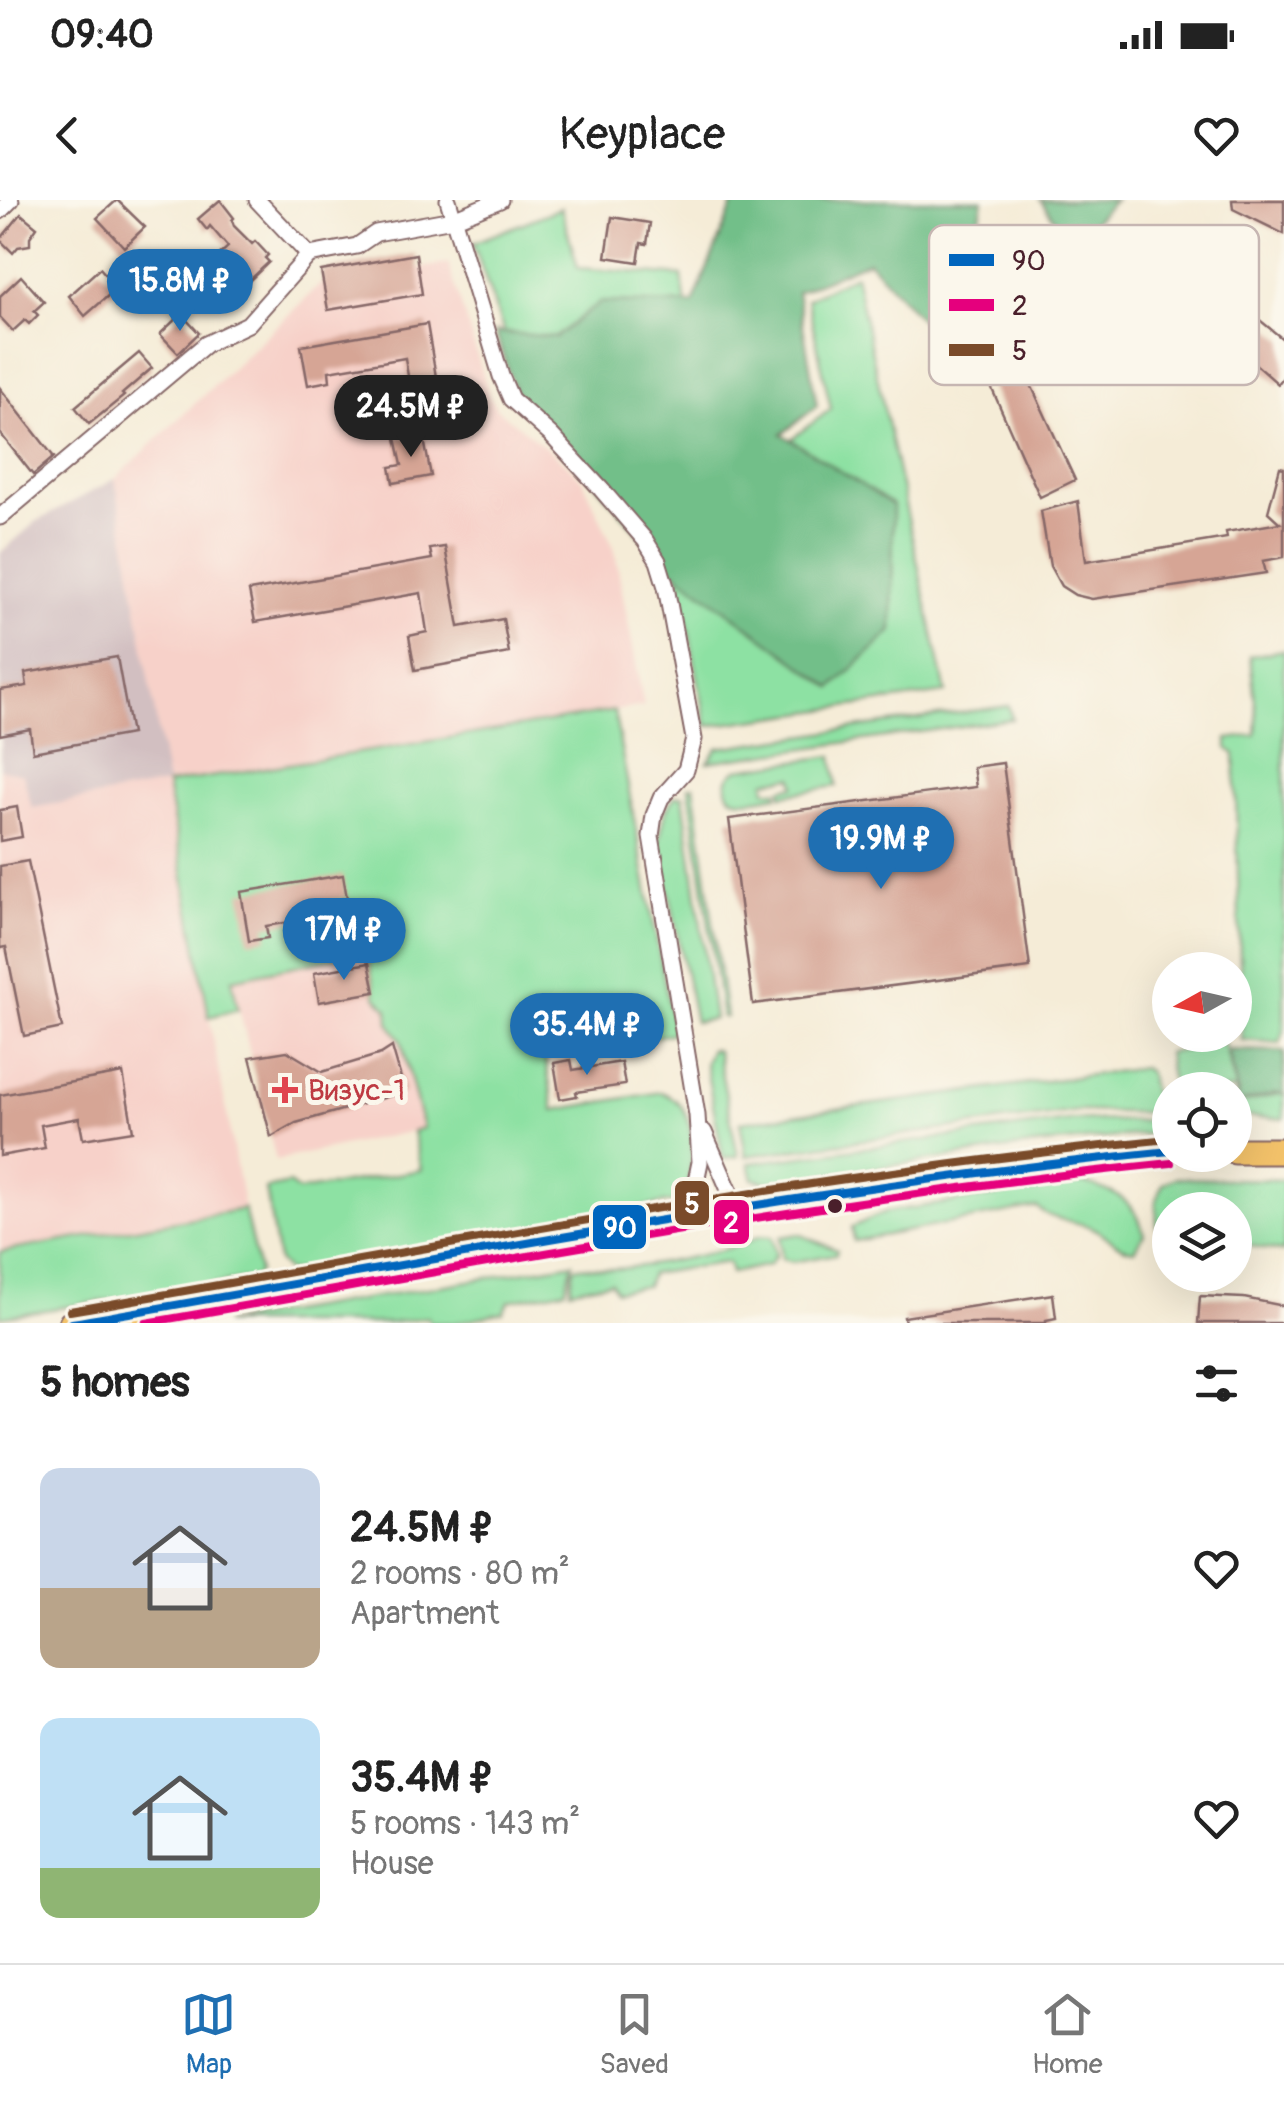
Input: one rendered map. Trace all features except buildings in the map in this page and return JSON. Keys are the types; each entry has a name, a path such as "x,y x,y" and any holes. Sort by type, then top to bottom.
{"main road":[{"path":"1252,1151 1284,1151"},
{"path":"72,1323 736,1206 948,1174 1152,1154"}],"street":[{"path":"0,211 12,200"},
{"path":"257,200 309,255"},
{"path":"448,200 511,399 551,435 646,540 666,587 694,740 686,770 661,798 651,836 697,1114 700,1162 689,1215"},
{"path":"0,517 206,344 248,324 309,255 357,246 376,232 453,219 500,200"},
{"path":"697,1114 715,1165 736,1206"}],"shaded area":[{"path":"415,254 418,269 448,263 496,408 583,481 614,548 644,706 167,784 244,1209 0,1252 0,553 36,522 115,479 323,282 321,271"},
{"path":"115,479 167,784 32,808 23,774 0,769 0,553 36,522"},
{"path":"367,951 388,1009 389,1023 401,1040 423,1129 276,1160 232,979"}],"green space":[{"path":"735,200 983,200 979,225 929,225 929,328 868,261 797,292 817,406 782,434 893,505 892,631 832,688 668,567 515,391 495,332 556,337 600,302 693,304"},
{"path":"1040,200 1115,200 1090,225 1059,225"},
{"path":"561,208 578,268 682,276 689,330 778,449 831,409 807,299 855,275 946,693 707,726 676,565 524,391 473,243"},
{"path":"1284,650 1284,1027 1280,1043 1252,1041 1252,952 1240,952 1235,754 1228,749 1228,739 1256,735 1250,656"},
{"path":"1009,706 1012,719 708,762 718,748"},
{"path":"614,711 674,1033 632,1042 630,1027 543,1044 554,1110 661,1092 679,1104 692,1141 691,1168 683,1192 677,1201 288,1272 278,1261 266,1189 289,1184 299,1191 421,1170 413,1131 423,1128 401,1040 389,1023 388,1009 376,997 367,951 232,979 238,1009 209,1017 167,784"},
{"path":"833,756 837,786 782,795 781,789 795,786 793,777 765,781 766,790 777,790 778,795 748,800 734,798 727,788 729,777 738,769"},
{"path":"694,786 726,1017 722,1017 689,787"},
{"path":"675,796 683,796 714,1019 695,1022 659,841 666,810"},
{"path":"711,1049 717,1051 738,1156 723,1158 705,1062"},
{"path":"1284,1051 1284,1094 1252,1100 1252,1072 1233,1072 1228,1052"},
{"path":"1226,1052 1232,1072 1170,1072 1167,1053"},
{"path":"1143,1068 1149,1073 1152,1090 1152,1113 1079,1111 746,1156 740,1122"},
{"path":"1284,1095 1284,1119 1252,1117 1252,1101"},
{"path":"1075,1120 1152,1121 1152,1134 1037,1145 770,1183 753,1179 749,1163"},
{"path":"1175,1178 1284,1180 1284,1252 1252,1246 1252,1192 1160,1192 1163,1184"},
{"path":"1084,1183 1115,1194 1135,1213 1144,1234 1134,1250 1090,1227 1055,1218 1037,1207 854,1241 852,1227 885,1212"},
{"path":"244,1209 259,1272 254,1278 0,1317 0,1252"},
{"path":"799,1234 837,1250 836,1254 793,1262 782,1259 780,1237"},
{"path":"759,1236 772,1237 776,1255 769,1265 731,1273 728,1262 651,1274 646,1286 616,1291 611,1282 570,1290 574,1268 613,1269 667,1262 730,1248"},
{"path":"573,1263 565,1290 509,1301 503,1312 455,1323 431,1323 427,1317 391,1323 224,1323"}],"transit line":[{"name":"5","path":"70,1311 755,1193 1152,1141"},
{"name":"90","path":"72,1323 757,1205 1152,1153"},
{"name":"2","path":"146,1323 785,1213 1152,1165"}],"place":[{"name":"Визус-1","path":"285,1090"}]}
